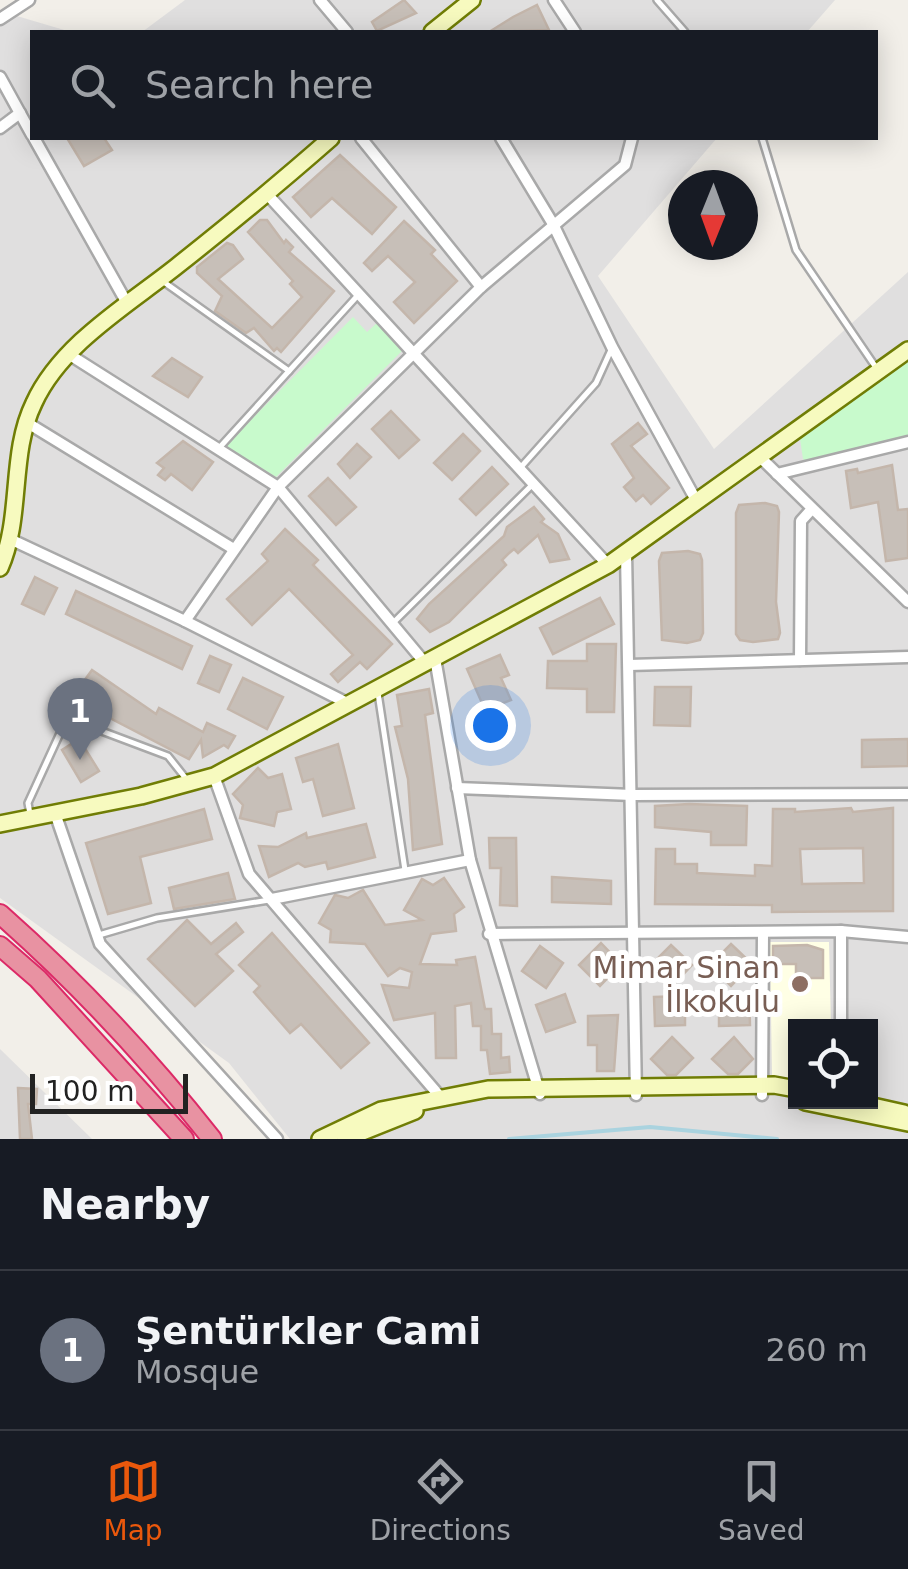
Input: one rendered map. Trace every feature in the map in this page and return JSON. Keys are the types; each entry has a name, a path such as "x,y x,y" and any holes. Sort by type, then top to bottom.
{"highway":[{"path":"0,914 86,994 166,1080 212,1139"},
{"path":"0,946 38,979 184,1139"}],"street":[{"path":"0,19 29,0"},
{"path":"320,0 345,30"},
{"path":"442,29 472,0"},
{"path":"554,0 574,30"},
{"path":"0,78 30,131"},
{"path":"0,128 20,114"},
{"path":"35,140 128,305"},
{"path":"0,568 12,540 26,422 35,399 70,355 329,140"},
{"path":"363,140 480,287"},
{"path":"502,140 553,224 612,347 697,502"},
{"path":"186,621 232,548 278,486 480,287 625,165 632,140"},
{"path":"267,194 608,566"},
{"path":"0,824 214,776 608,566 908,350"},
{"path":"70,355 278,486 392,624 430,661 470,860 489,934 540,1092"},
{"path":"26,422 232,548"},
{"path":"777,474 908,442"},
{"path":"760,457 908,602"},
{"path":"800,660 801,521 810,510"},
{"path":"12,540 186,621 349,704"},
{"path":"626,552 636,1091"},
{"path":"629,665 908,658"},
{"path":"214,776 249,874 444,1100"},
{"path":"457,788 632,795 908,794"},
{"path":"56,814 98,936 122,972 277,1139"},
{"path":"272,899 470,860"},
{"path":"489,934 840,931 908,937"},
{"path":"840,931 841,1019"},
{"path":"762,1090 763,933"},
{"path":"320,1139 380,1110 444,1100 540,1092 788,1089"},
{"path":"762,1090 788,1098"},
{"path":"344,1139 444,1100"},
{"path":"862,1109 908,1123"},
{"path":"877,1109 908,1114"}],"lane":[{"path":"657,0 683,30"},
{"path":"763,140 796,250 879,372"},
{"path":"160,280 289,371"},
{"path":"218,449 359,294"},
{"path":"519,468 596,383 612,347"},
{"path":"392,624 533,484"},
{"path":"377,689 406,873"},
{"path":"31,818 28,803 67,718 168,756 189,782"},
{"path":"98,936 157,918 272,899"}],"shaded area":[{"path":"185,0 835,0 809,30 145,30"},
{"path":"0,11 64,30 30,30 30,140 715,140 689,170 668,170 668,195 598,276 714,449 908,272 908,1139 290,1139 229,1063 0,898"},
{"name":"Mimar Sinan İlkokulu","path":"770,942 829,942 831,1019 788,1019 788,1083 772,1080"},
{"path":"0,1049 92,1139 0,1139"}],"green space":[{"path":"353,317 367,332 378,322 404,349 276,477 225,446"},
{"path":"908,362 908,437 815,466 803,459 800,439"}],"building":[{"path":"404,0 416,13 379,30 372,22"},
{"path":"537,5 549,30 492,30"},
{"path":"68,140 105,140 112,150 84,166"},
{"path":"340,155 396,207 372,234 332,198 311,217 293,197"},
{"path":"260,220 267,220 284,243 286,240 293,247 289,252 334,291 281,352 277,348 274,351 254,328 246,333 215,311 222,296 197,273 197,267 227,243 233,245 243,259 218,279 272,328 302,297 290,284 293,281 248,232"},
{"path":"404,221 435,250 431,254 457,281 414,323 394,302 415,282 388,256 372,271 364,263"},
{"path":"172,358 202,377 188,397 153,376"},
{"path":"391,411 419,440 399,458 372,429"},
{"path":"638,423 647,434 631,446 669,488 651,504 643,495 636,501 624,487 634,478 612,444"},
{"path":"463,434 480,451 452,480 434,463"},
{"path":"183,441 213,462 192,490 171,474 165,480 158,475 164,468 157,463"},
{"path":"357,444 371,457 350,478 338,464"},
{"path":"892,465 898,510 908,509 908,558 886,561 878,502 851,508 846,471 857,469 858,473"},
{"path":"492,467 508,484 476,515 460,499"},
{"path":"328,478 356,507 336,525 309,496"},
{"path":"739,505 777,506 779,512 776,602 780,633 778,639 753,642 740,640 736,634 736,513"},
{"path":"534,507 544,519 541,522 558,534 569,559 550,562 538,535 518,553 514,549 508,554 502,560 506,565 449,622 430,632 417,619 429,604 504,536 507,527"},
{"path":"285,529 318,560 313,565 392,644 367,669 360,662 338,682 331,674 353,655 289,589 252,625 227,599 268,561 262,554"},
{"path":"662,553 700,554 702,560 703,633 700,640 687,643 662,640 659,561"},
{"path":"35,577 57,588 44,614 22,604"},
{"path":"76,591 192,646 182,669 66,614"},
{"path":"600,598 614,624 553,654 540,628"},
{"path":"587,644 616,644 614,712 587,712 587,689 547,688 548,661 587,661"},
{"path":"500,655 509,675 501,678 511,700 485,710 467,669"},
{"path":"210,656 231,665 219,692 198,683"},
{"path":"92,670 156,714 159,708 203,732 207,723 235,736 228,748 224,745 203,757 201,740 189,759 102,714 98,721 68,703"},
{"path":"243,678 283,697 267,729 228,709"},
{"path":"655,687 691,687 690,726 654,725"},
{"path":"429,689 433,713 425,715 442,844 413,850 408,779 395,727 402,726 397,695"},
{"path":"79,739 99,771 81,782 62,750"},
{"path":"908,739 908,766 862,767 862,740"},
{"path":"338,744 354,808 323,816 313,779 303,782 296,758"},
{"path":"258,768 268,778 282,774 291,809 277,812 274,826 240,818 243,805 233,794"},
{"path":"655,806 747,806 746,845 711,845 711,832 655,827"},
{"path":"893,808 893,911 772,912 772,905 655,904 656,849 675,849 675,864 697,864 697,873 755,876 755,865 772,866 773,809 795,812","holes":["863,848 864,883 802,884 800,849"]},
{"path":"204,809 212,839 140,857 151,903 108,914 86,843"},
{"path":"366,824 375,857 328,869 326,862 305,867 298,863 269,877 259,846 278,847 306,833 307,838"},
{"path":"489,838 516,838 517,906 500,905 501,868 490,868"},
{"path":"228,873 235,899 174,909 169,888"},
{"path":"552,877 611,881 611,904 552,902"},
{"path":"444,878 464,907 454,914 456,931 431,934 420,964 457,965 456,960 475,957 485,1009 491,1009 492,1034 501,1034 501,1058 509,1057 510,1072 490,1074 487,1050 481,1050 481,1026 473,1026 471,1003 455,1006 456,1058 436,1058 435,1013 394,1020 382,985 409,988 412,972 400,968 388,976 365,944 330,942 331,930 319,923 335,895 348,898 363,890 385,925 422,920 404,910 422,879 433,885"},
{"path":"187,920 211,944 236,923 243,932 216,954 233,971 195,1006 148,959"},
{"path":"272,933 369,1043 341,1068 301,1024 290,1033 254,992 260,986 239,965"},
{"path":"601,943 621,964 600,986 579,965"},
{"path":"731,944 752,964 731,986 710,965"},
{"path":"671,945 692,965 671,987 650,966"},
{"path":"807,945 823,950 823,978 796,978 796,964 773,964 773,946"},
{"path":"540,946 563,963 546,988 522,971"},
{"path":"565,994 575,1022 546,1032 536,1005"},
{"path":"685,996 685,1025 655,1026 654,997"},
{"path":"719,996 749,996 750,1025 719,1026"},
{"path":"618,1015 614,1071 597,1071 597,1045 588,1045 588,1016"},
{"path":"672,1037 693,1058 676,1075 667,1075 651,1059"},
{"path":"734,1037 753,1059 738,1074 728,1074 712,1059"},
{"path":"18,1088 37,1089 36,1104 28,1104 32,1139 20,1139"}],"waterway":[{"path":"509,1139 650,1127 777,1139"}],"place":[{"name":"Şentürkler Cami","path":"80,760"},
{"name":"Mimar Sinan İlkokulu","path":"800,984"}]}
